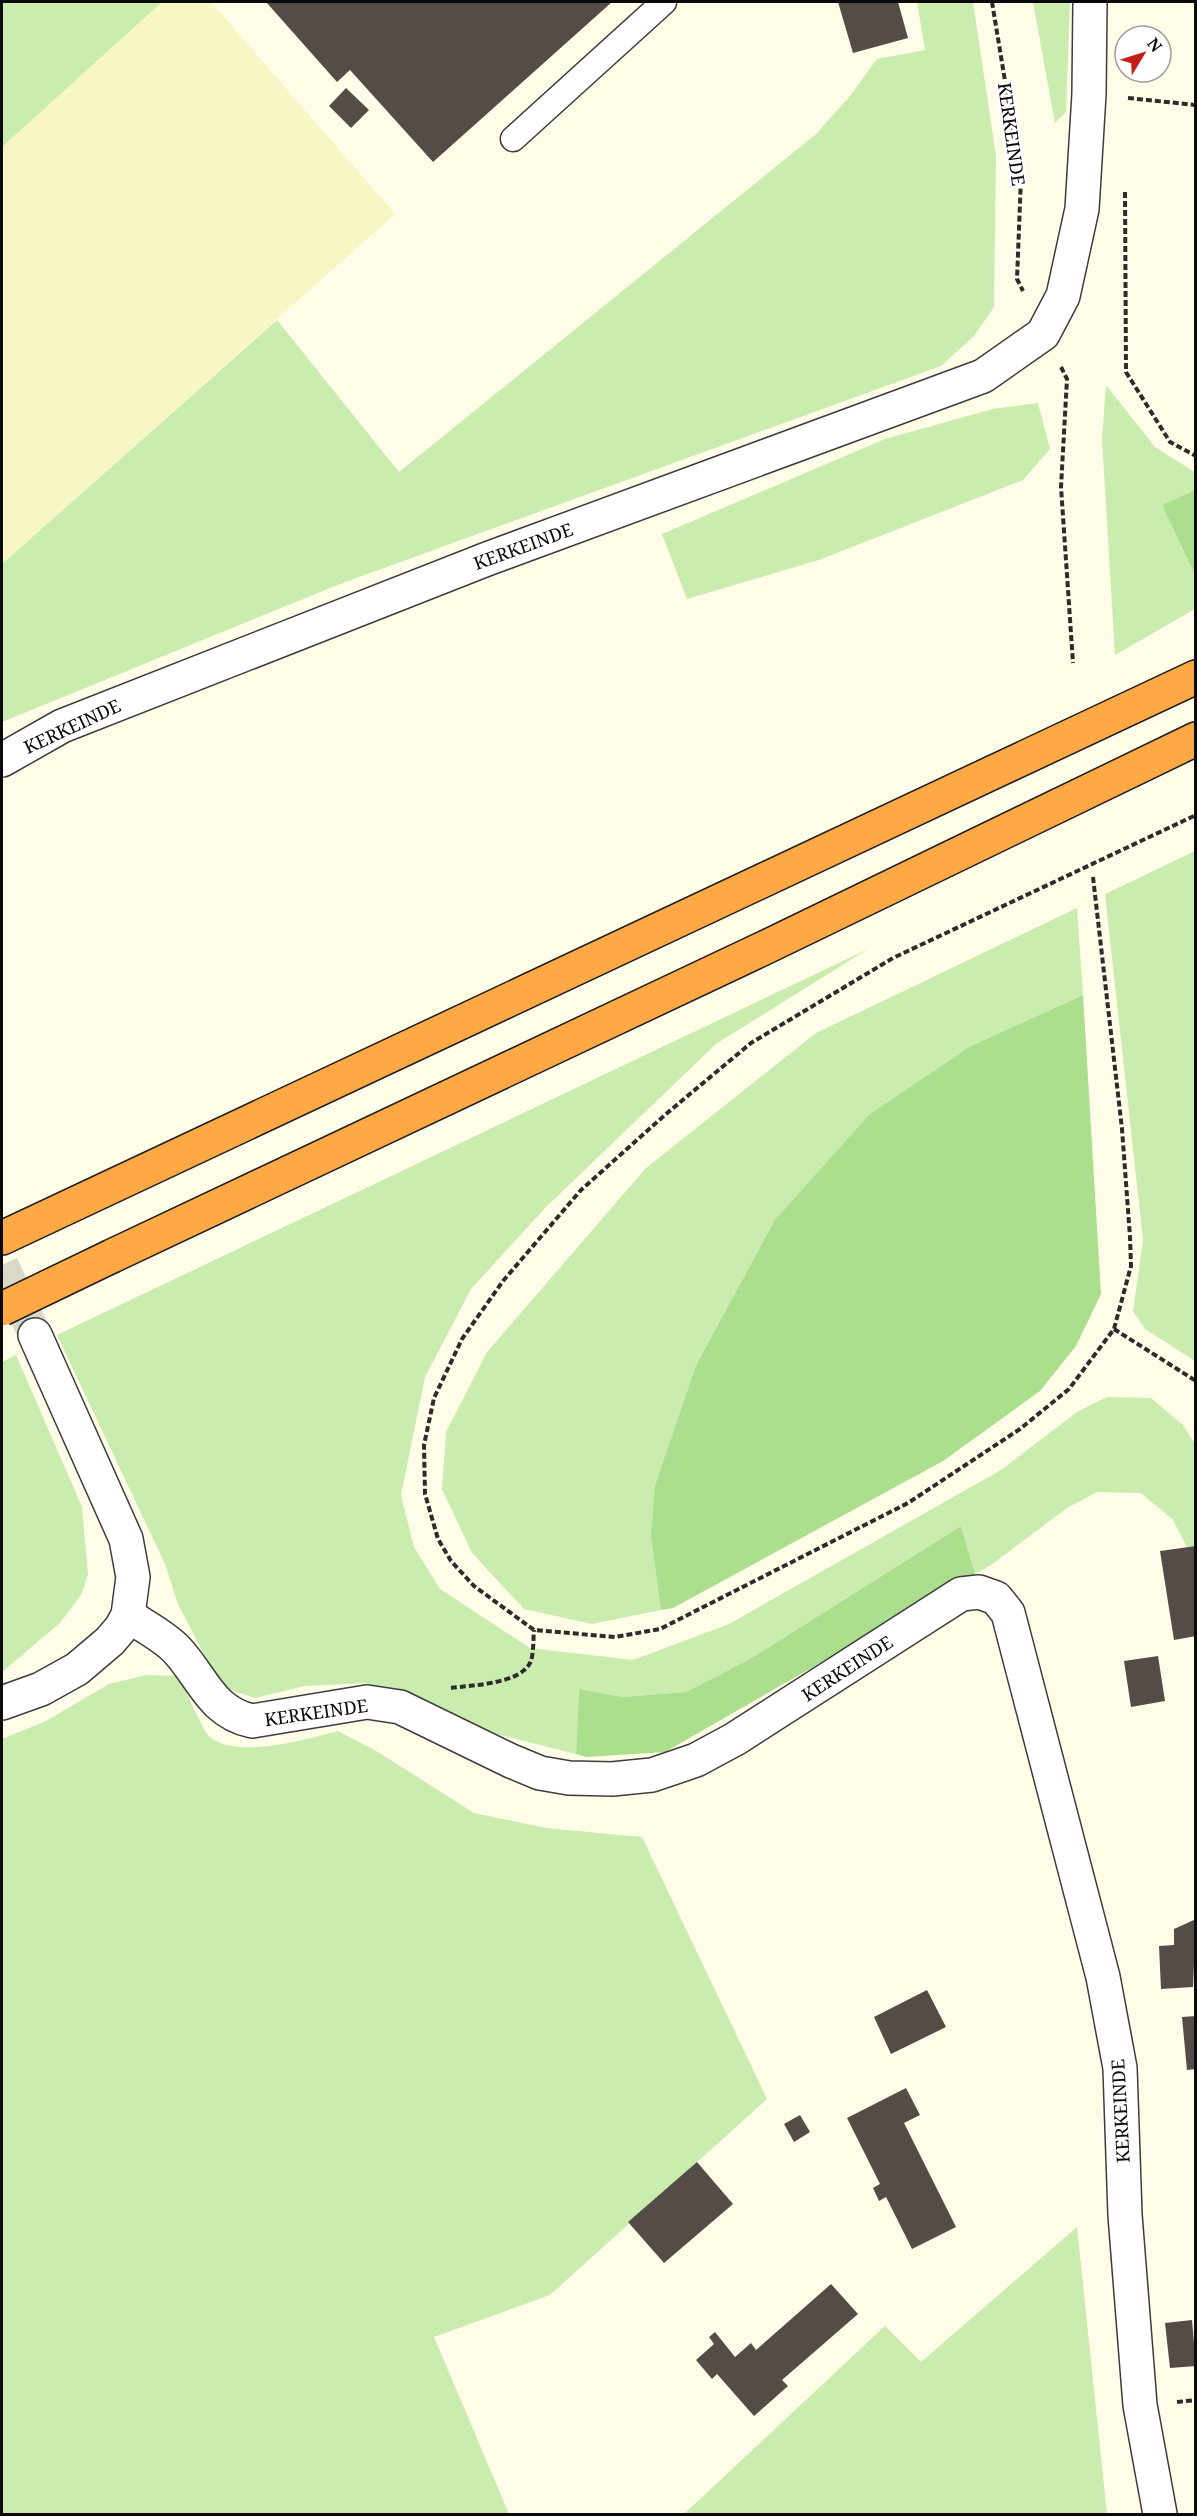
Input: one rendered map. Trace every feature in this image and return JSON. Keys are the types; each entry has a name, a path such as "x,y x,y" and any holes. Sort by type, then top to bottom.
{"highway":[{"path":"2,1238 1196,677"},
{"path":"2,1309 753,953 1196,739"}],"street":[{"name":"KERKEINDE","path":"2,760 62,726 476,563 983,376 1043,334 1063,296 1082,209 1089,94 1090,2"},
{"path":"2,1703 41,1689 77,1669 110,1641 128,1615 133,1576 126,1539 35,1335"},
{"name":"KERKEINDE","path":"128,1615 176,1649 217,1703 236,1718 252,1721 367,1702 400,1707 540,1773 570,1778 612,1779 652,1775 696,1760 735,1739 961,1594 979,1592 996,1598 1008,1613 1026,1679 1097,1955 1120,2068 1125,2215 1140,2405 1160,2514"}],"lane":[{"path":"513,139 664,2"}],"path":[{"name":"KERKEINDE","path":"992,2 1022,178 1017,279 1043,334"},
{"path":"1089,94 1196,105"},
{"path":"1125,183 1126,372 1170,442 1196,456"},
{"path":"1043,334 1067,379 1061,487 1073,663"},
{"path":"1093,877 1122,1130 1131,1266 1114,1329 1070,1389 1020,1429 908,1503 660,1629 615,1637 534,1630 474,1587 451,1561 438,1539 425,1494 424,1445 434,1398 462,1339 503,1281 581,1190 666,1114 752,1043 893,958 1196,815"},
{"path":"1114,1329 1196,1381"},
{"path":"448,1689 507,1679 523,1673 531,1661 534,1630"}],"green space":[{"path":"2,2 162,2 2,147"},
{"path":"162,2 211,2 395,214 2,564 2,147"},
{"path":"917,2 973,2 996,156 994,307 974,336 941,366 340,584 2,722 2,564 277,320 399,472 816,134 850,96 877,59 925,50"},
{"path":"1033,2 1070,2 1066,112 1055,123"},
{"path":"1106,385 1155,447 1196,473 1195,490 1162,505 1195,575 1195,609 1115,655 1102,439"},
{"path":"1038,403 1050,449 1023,480 819,560 687,599 662,534 885,439 993,409"},
{"path":"1195,490 1195,575 1162,505"},
{"path":"1195,851 1195,1361 1145,1329 1133,1311 1143,1240 1105,894"},
{"path":"1077,908 1083,995 971,1046 651,1537 661,1610 592,1624 524,1609 472,1553 442,1489 446,1432 487,1352 646,1168 816,1033"},
{"path":"868,949 716,1044 545,1208 471,1289 425,1377 401,1495 414,1547 440,1589 530,1648 633,1660 729,1624 1001,1470 1077,1412 1107,1397 1151,1398 1183,1425 1195,1444 1195,1585 1193,1559 1173,1520 1141,1493 1097,1492 1067,1508 991,1565 975,1574 961,1526 750,1659 686,1692 623,1697 579,1689 576,1754 480,1730 367,1683 304,1686 255,1698 221,1687 178,1604 165,1564 57,1335"},
{"path":"1083,995 1101,1294 1076,1346 1040,1391 943,1461 673,1608 661,1610 651,1537 655,1486 696,1366 775,1220 870,1114 971,1046"},
{"path":"16,1355 82,1507 88,1575 81,1595 60,1623 2,1672 2,1362"},
{"path":"961,1526 975,1574 665,1752 586,1757 576,1754 579,1689 623,1697 686,1692 750,1659"},
{"path":"146,1675 179,1676 205,1731 219,1743 234,1746 271,1746 338,1731 378,1752 474,1813 546,1828 642,1837 767,2099 550,2295 434,2337 509,2514 2,2514 2,1739 46,1721 109,1684"},
{"path":"1077,2227 1107,2514 684,2514 885,2326 921,2362"}],"building":[{"path":"266,2 612,2 433,162 350,70 337,82"},
{"path":"838,2 898,2 908,38 853,53"},
{"path":"346,88 369,110 351,128 329,106"},
{"path":"1196,1546 1196,1636 1174,1640 1160,1551"},
{"path":"1158,1656 1165,1701 1131,1707 1124,1661"},
{"path":"1196,1919 1193,1987 1161,1989 1159,1946 1174,1945 1174,1929"},
{"path":"927,1990 946,2027 891,2054 874,2017"},
{"path":"1196,2016 1196,2069 1187,2070 1182,2017"},
{"path":"906,2088 920,2115 904,2123 956,2227 912,2249 886,2197 879,2201 873,2188 880,2184 847,2118"},
{"path":"800,2115 810,2132 794,2142 784,2124"},
{"path":"697,2162 733,2204 664,2263 628,2222"},
{"path":"831,2284 858,2314 782,2380 788,2386 754,2416 717,2374 712,2379 696,2360 714,2344 709,2337 715,2332 735,2357 751,2343 756,2350"},
{"path":"1192,2320 1196,2366 1170,2368 1165,2323"}],"tunnel":[{"path":"2,1265 35,1335"}]}
